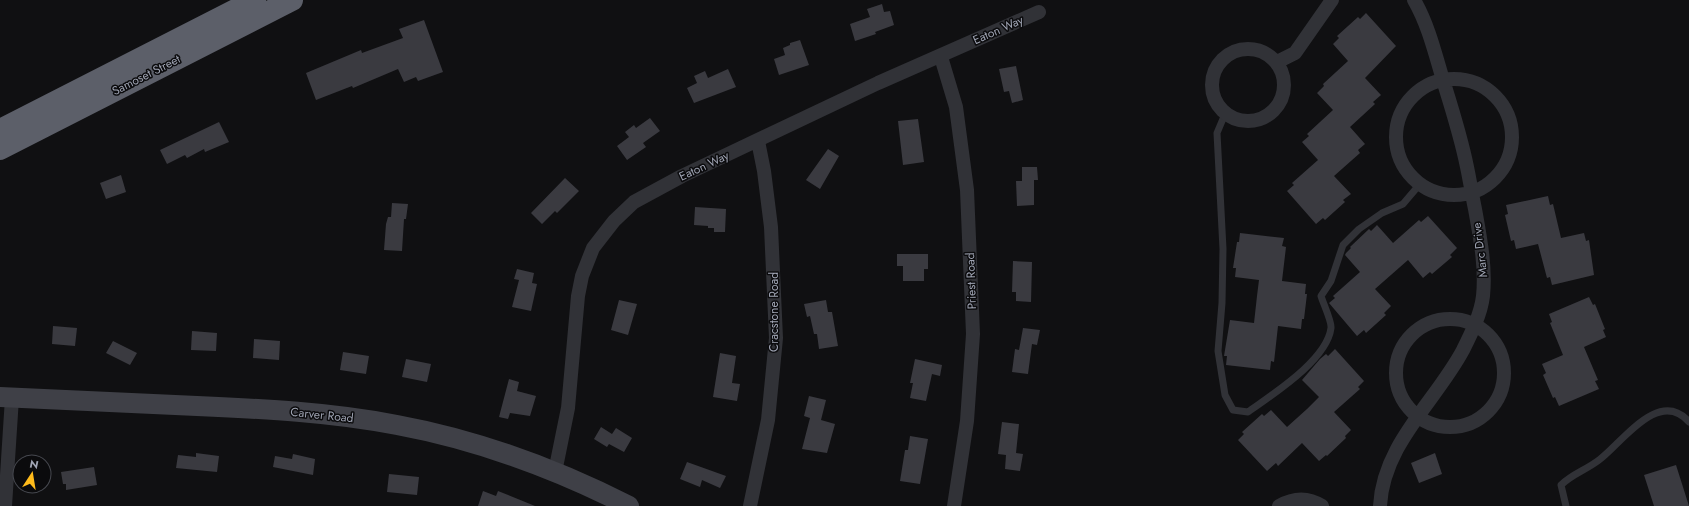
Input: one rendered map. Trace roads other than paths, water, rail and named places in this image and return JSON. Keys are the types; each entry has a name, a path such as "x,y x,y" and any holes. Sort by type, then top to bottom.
{"highway":[{"name":"Samoset Street","path":"0,130 255,0"},
{"name":"Samoset Street","path":"0,149 292,0"}],"street":[{"path":"1277,62 1296,53 1332,0"},
{"name":"Marc Drive","path":"1380,506 1383,486 1389,468 1407,434 1462,351 1475,324 1483,297 1484,272 1467,167 1456,122 1443,81 1424,22 1414,0"},
{"name":"Eaton Way","path":"555,472 568,408 578,296 582,276 593,248 614,221 634,202 682,176 878,83 941,57 994,31 1039,12"},
{"path":"1248,49 1264,52 1277,62 1283,75 1284,89 1280,102 1271,114 1252,122 1238,120 1225,114 1215,101 1211,85 1215,69 1222,59 1232,52 1248,49"},
{"name":"Priest Road","path":"941,57 956,107 967,190 973,326 967,421 954,506"},
{"path":"1458,80 1472,82 1485,89 1496,98 1505,110 1510,123 1511,145 1505,166 1490,182 1471,192 1458,195 1444,194 1420,184 1405,167 1397,147 1396,132 1400,117 1407,104 1417,93 1429,85 1443,81 1458,80"},
{"name":"Cracstone Road","path":"750,506 768,420 776,338 771,227 764,171 758,141"},
{"path":"1438,319 1457,319 1475,324 1485,330 1493,339 1504,360 1505,372 1500,396 1486,414 1476,421 1464,426 1441,426 1418,417 1402,398 1397,387 1396,374 1398,356 1407,340 1416,331 1438,319"},
{"path":"5,506 6,397"},
{"name":"Carver Road","path":"6,397 268,409 357,418 435,433 477,444 555,472 629,506"},
{"path":"1279,506 1301,499 1322,506"}],"lane":[{"path":"1225,114 1217,133 1223,250 1222,303 1218,352 1225,395 1233,410 1248,412 1296,377 1326,345 1332,327 1321,296 1331,281 1343,245 1359,228 1382,212 1403,204 1420,184"},
{"path":"1566,506 1561,485 1569,477 1598,461 1635,425 1662,412 1675,412 1689,422"}]}
